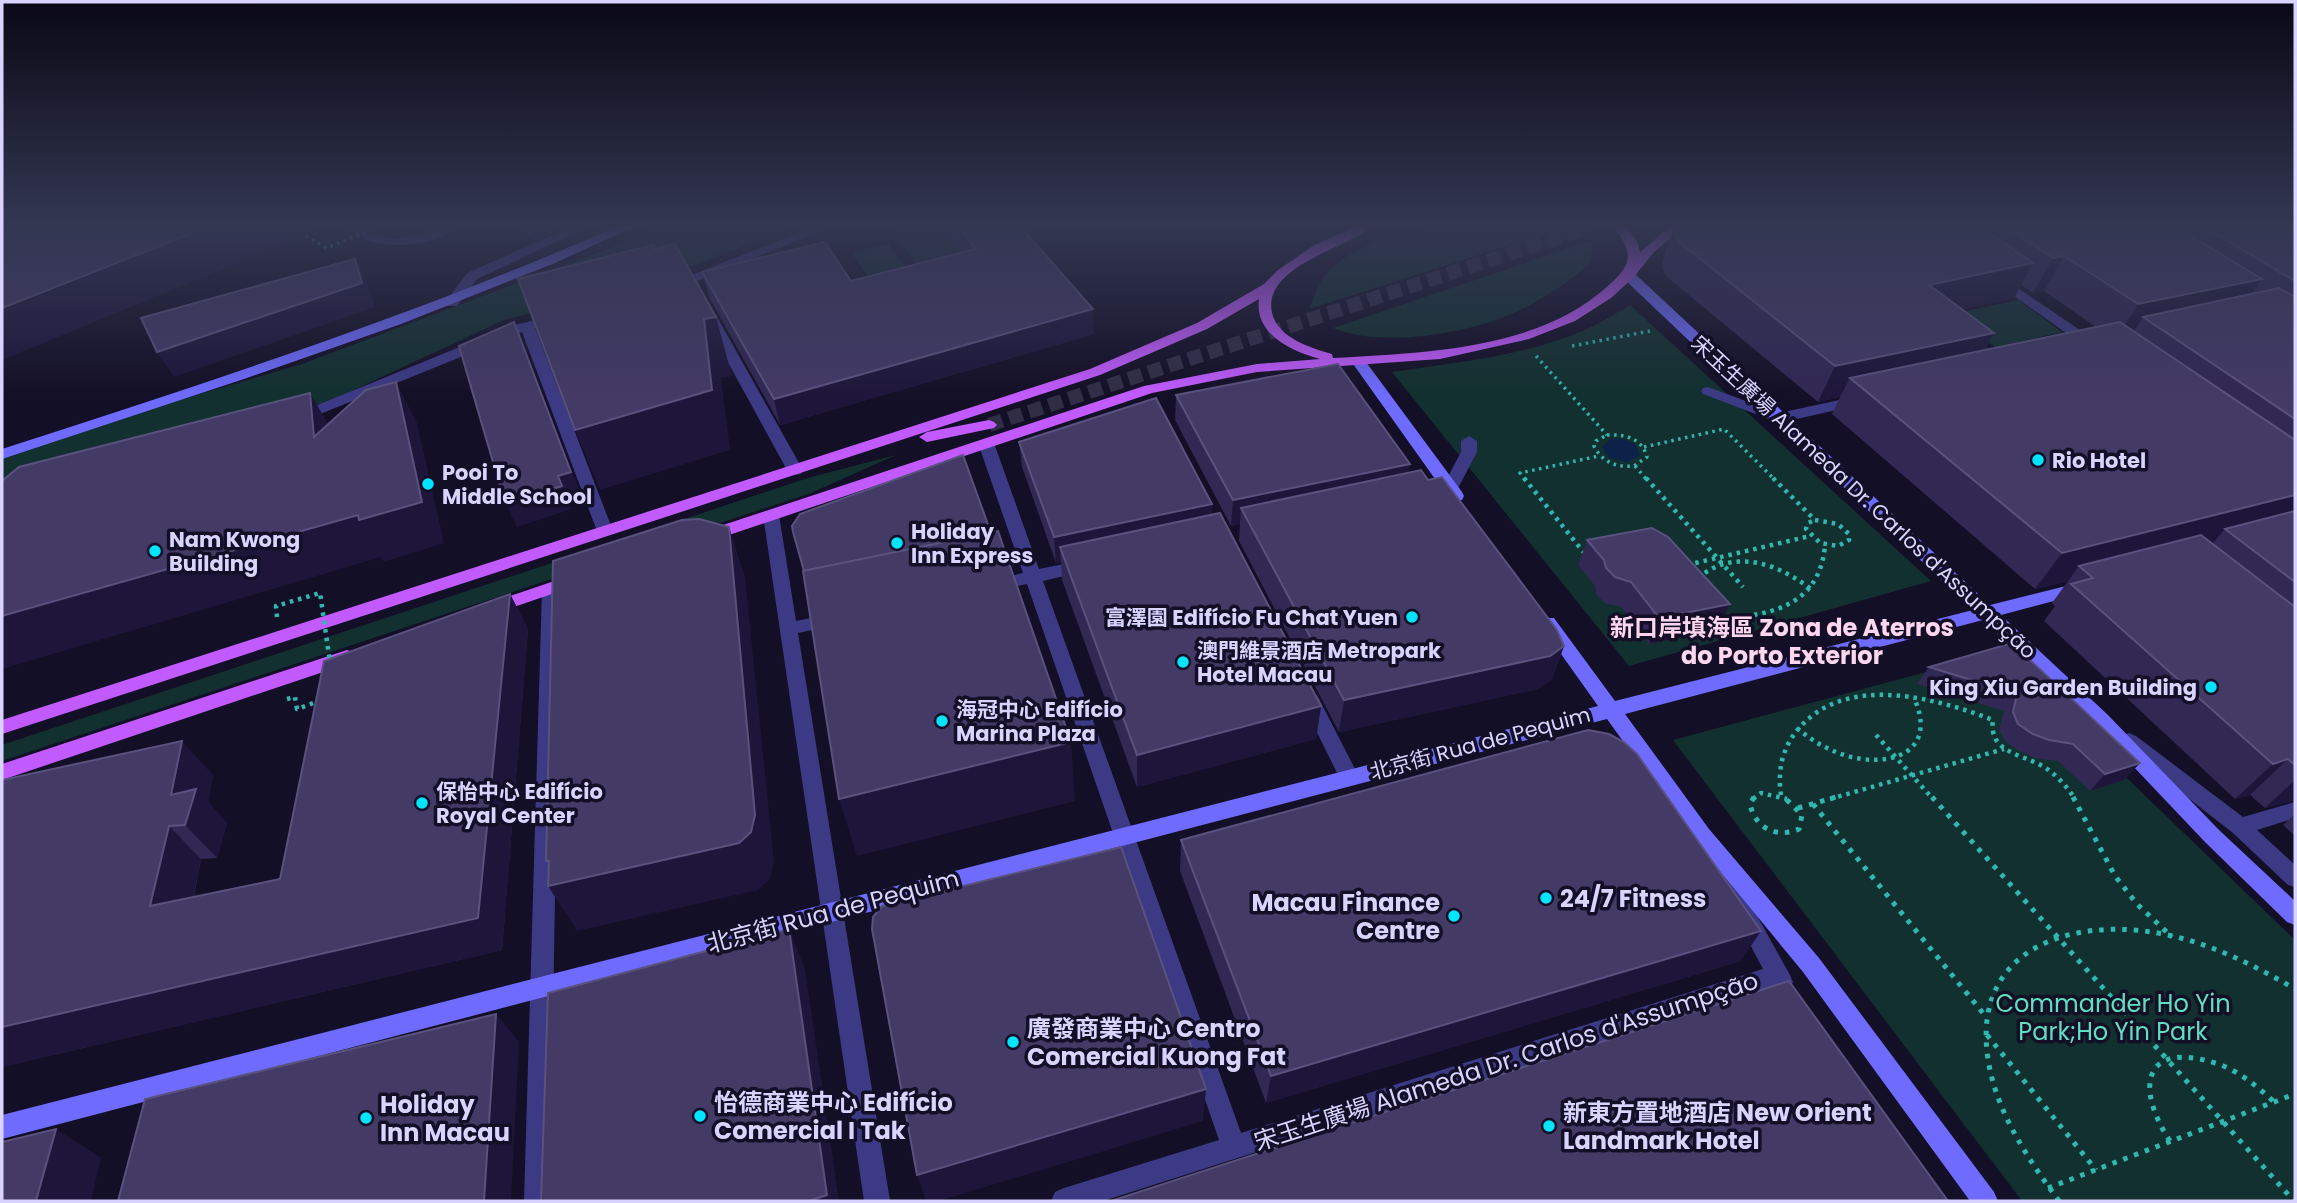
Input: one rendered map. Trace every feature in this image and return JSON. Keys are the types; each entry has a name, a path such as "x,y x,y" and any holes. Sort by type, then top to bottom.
{"main road":[{"path":"2,727 1032,393 1140,354 1202,326 1274,283"},
{"path":"693,541 986,443 1257,368 1450,353 1524,336 1589,307 1618,283"},
{"path":"1269,287 1263,303 1272,327 1302,349 1349,360"},
{"path":"839,456 989,425 858,486"},
{"path":"478,613 590,576"},
{"path":"2,772 364,651"}],"street":[{"path":"452,303 467,283"},
{"path":"2,454 318,351 501,283"},
{"path":"704,283 691,289 795,470"},
{"name":"宋玉生廣場 Alameda Dr. Carlos d'Assumpção","path":"1642,283 1779,418 2101,720 2212,836 2295,915"},
{"path":"2004,283 2100,350 2073,355"},
{"path":"289,422 527,326 566,316"},
{"path":"527,326 606,531"},
{"path":"1349,360 1443,489 1465,509"},
{"path":"1708,391 1779,418 1876,397"},
{"path":"1443,489 1469,452 1469,441"},
{"path":"986,443 1234,1147"},
{"path":"771,515 877,1201"},
{"path":"979,588 1102,562"},
{"name":"北京街 Rua de Pequim","path":"2,1127 2101,583"},
{"path":"537,1201 551,589"},
{"name":"宋玉生廣場 Alameda Dr. Carlos d'Assumpção","path":"1541,612 1702,835 1811,965 1985,1201"},
{"path":"788,629 856,614"},
{"name":"北京街 Rua de Pequim","path":"1299,680 1349,777"},
{"name":"宋玉生廣場 Alameda Dr. Carlos d'Assumpção","path":"2101,720 2240,827 2295,878"},
{"path":"2240,827 2295,810"},
{"name":"宋玉生廣場 Alameda Dr. Carlos d'Assumpção","path":"1702,835 1777,975 1793,997"},
{"name":"宋玉生廣場 Alameda Dr. Carlos d'Assumpção","path":"1064,1201 1777,975"},
{"path":"142,1114 148,1089"}],"path":[{"path":"1534,354 1607,435"},
{"path":"1644,447 1724,429 1815,520 1838,524 1849,534 1849,540 1845,545 1825,545 1810,536 1806,527 1815,520"},
{"path":"1607,435 1632,438 1644,447 1647,457 1635,466 1613,464 1599,456 1594,446 1596,441 1607,435"},
{"path":"1592,564 1520,473 1599,456"},
{"path":"1635,466 1743,587"},
{"path":"1681,566 1810,536"},
{"path":"1709,617 1740,617 1772,612 1798,600 1811,589 1822,571 1825,545"},
{"path":"1694,584 1706,569 1722,563 1742,561 1765,564 1787,573 1811,589"},
{"path":"277,617 276,606 320,593 332,670"},
{"path":"1781,795 1781,760 1797,728 1820,710 1850,699 1885,695 1913,697 1952,705 1993,720 1993,736 2004,749 2022,760 2043,765 2068,790 2087,818 2108,864 2121,884 2147,915 2172,937"},
{"path":"287,699 295,697 297,709 323,700"},
{"path":"1797,728 1818,743 1842,754 1874,760 1896,757 1913,748 1922,735 1923,718 1913,697"},
{"path":"1876,735 2294,1201"},
{"path":"1798,808 2004,749"},
{"path":"1765,793 1781,795 1798,808 1802,824 1793,833 1776,833 1759,824 1749,807 1752,799 1765,793"},
{"path":"1813,804 1988,1019"},
{"path":"2059,1201 2018,1140 2001,1105 1991,1072 1987,1035 1996,989 2010,968 2027,951 2057,936 2121,929 2172,937 2228,954 2295,989"},
{"path":"1987,1035 2096,1170"},
{"path":"2170,1142 2155,1120 2147,1088 2151,1072 2168,1060 2193,1058 2217,1064 2253,1084 2274,1102"},
{"path":"2048,1188 2295,1094"}],"green space":[{"path":"517,283 636,283 504,320 328,402 51,476 2,506 2,452 302,364"},
{"path":"873,283 907,283 878,291"},
{"path":"1320,283 1390,283 1309,309"},
{"path":"1466,283 1565,283 1514,313 1449,332 1399,338 1353,334 1333,328"},
{"path":"2018,300 2062,332 1995,347 1952,314"},
{"path":"1630,305 1931,581 1629,666 1392,372 1491,357 1540,346 1587,329"},
{"path":"896,455 811,493 2,761 2,745 811,477"},
{"name":"Commander Ho Yin Park;Ho Yin Park","path":"1997,653 2295,940 2295,1201 2022,1201 1673,740"}],"water":[{"path":"1611,439 1623,439 1635,444 1640,456 1627,462 1609,458 1602,447"}],"building":[{"path":"2,283 65,283 2,308"},
{"path":"267,283 362,283 157,352 141,318"},
{"path":"520,283 697,283 716,317 704,319 712,390 575,430"},
{"path":"708,283 1070,283 1093,309 774,399"},
{"path":"1731,283 1938,283 1929,285 1994,333 1835,366"},
{"path":"2106,283 2241,283 2138,304"},
{"path":"2279,288 2295,297 2295,419 2143,317"},
{"path":"514,322 571,472 558,476 562,486 505,503 459,346"},
{"path":"2120,322 2295,440 2295,495 2062,553 1850,378"},
{"path":"1338,364 1410,464 1233,500 1176,395"},
{"path":"396,382 422,502 359,520 358,515 2,616 2,481 19,467 310,393 314,437 366,390"},
{"path":"1156,398 1212,504 1054,537 1019,442"},
{"path":"963,455 991,533 804,571 792,526 800,514"},
{"name":"富澤園 Edifício Fu Chat Yuen","path":"1421,470 1428,480 1442,477 1557,630 1564,646 1550,656 1344,700 1241,508"},
{"path":"2295,511 2295,582 2225,529"},
{"name":"澳門維景酒店 Metropark Hotel Macau","path":"1220,513 1321,706 1137,755 1060,547"},
{"path":"699,519 729,527 755,815 751,832 739,843 548,886 549,861 546,861 553,561 682,520"},
{"path":"1652,528 1668,537 1730,604 1659,618 1631,582 1615,577 1606,568 1604,560 1587,540"},
{"name":"海冠中心 Edifício Marina Plaza","path":"998,531 1071,742 839,799 803,571"},
{"path":"2201,535 2295,607 2295,765 2288,759 2273,764 2071,584 2093,578 2079,566"},
{"path":"510,594 478,918 2,1027 2,780 182,741 171,795 196,789 185,825 169,826 150,906 280,879 324,661"},
{"path":"2012,643 2140,763 2105,774 2073,744 2049,740 2018,724 2013,712 2017,694 1929,667"},
{"name":"Macau Finance Centre","path":"1588,730 1609,734 1624,742 1637,754 1761,931 1271,1076 1181,840"},
{"path":"1121,847 1206,1089 917,1175 872,929 873,917 882,906"},
{"name":"怡德商業中心 Edifício Comercial I Tak","path":"789,929 827,1195 809,1201 541,1201 548,993"},
{"path":"1789,981 1948,1201 1111,1201"},
{"name":"Holiday Inn Macau","path":"496,1014 484,1201 118,1201 145,1099"},
{"path":"56,1129 36,1201 2,1201 2,1142"}],"tunnel":[{"path":"989,425 1420,283"}],"place":[{"name":"Rio Hotel","path":"2038,460"},
{"name":"Pooi To Middle School","path":"428,484"},
{"name":"Holiday Inn Express","path":"897,543"},
{"name":"Nam Kwong Building","path":"155,551"},
{"name":"富澤園 Edifício Fu Chat Yuen","path":"1412,617"},
{"name":"澳門維景酒店 Metropark Hotel Macau","path":"1183,662"},
{"name":"King Xiu Garden Building","path":"2211,687"},
{"name":"海冠中心 Edifício Marina Plaza","path":"942,721"},
{"name":"保怡中心 Edifício Royal Center","path":"422,803"},
{"name":"24/7 Fitness","path":"1546,898"},
{"name":"Macau Finance Centre","path":"1454,916"},
{"name":"廣發商業中心 Centro Comercial Kuong Fat","path":"1013,1042"},
{"name":"怡德商業中心 Edifício Comercial I Tak","path":"700,1116"},
{"name":"Holiday Inn Macau","path":"366,1118"},
{"name":"新東方置地酒店 New Orient Landmark Hotel","path":"1549,1126"}],"district":[{"name":"新口岸填海區 Zona de Aterros do Porto Exterior","path":"1782,641"}]}
